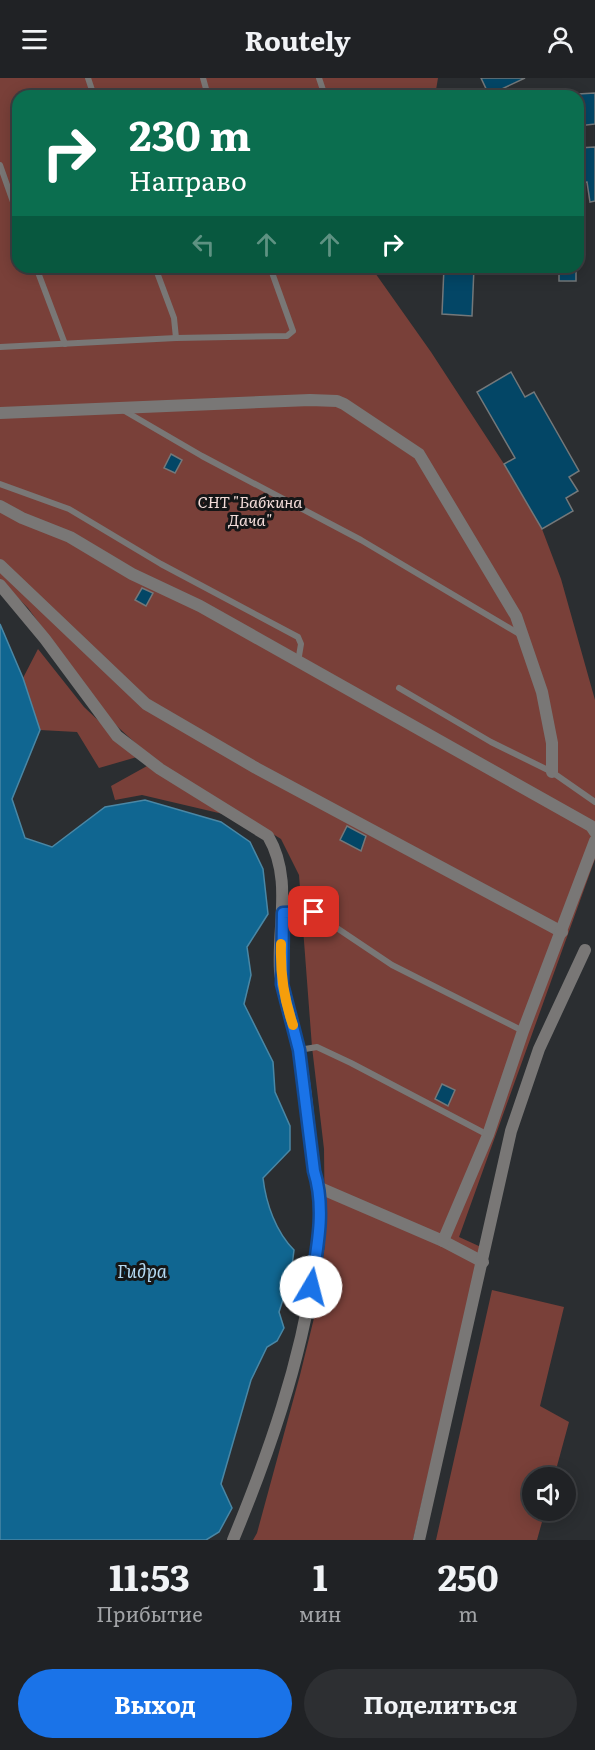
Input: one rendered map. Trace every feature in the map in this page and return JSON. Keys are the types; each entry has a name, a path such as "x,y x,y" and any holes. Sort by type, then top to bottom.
{"street":[{"path":"0,413 310,400 337,401 344,404 419,454 516,616 542,692 552,743 552,772"},
{"path":"0,506 22,518 70,537 132,574 200,606 591,826 595,832"},
{"path":"0,565 146,704 256,768 562,932"},
{"path":"0,585 45,639 117,736 160,769 268,836 278,852 283,913 281,979 299,1050 314,1171 320,1188 319,1233 302,1343 276,1425 233,1540"},
{"path":"443,1241 489,1135 523,1031 595,841"},
{"path":"419,1540 511,1131 539,1049 585,950"},
{"path":"320,1188 443,1241 483,1262"}],"lane":[{"path":"0,165 12,199"},
{"path":"38,273 65,344"},
{"path":"158,273 174,318 176,338"},
{"path":"0,347 176,338 287,336 293,331 272,273"},
{"path":"120,408 202,456 361,540 523,636"},
{"path":"0,484 69,509 161,564 298,637 301,644 298,662"},
{"path":"399,688 491,742 552,772 595,802"},
{"path":"283,913 314,912 392,965 523,1031"},
{"path":"299,1050 317,1047 489,1135"}],"green space":[{"name":"СНТ \"Бабкина Дача\"","path":"0,78 438,78 436,90 12,90 12,273 375,273 431,352 504,464 542,529 561,579 595,700 595,859 459,1237 481,1247 413,1540 253,1540 257,1533 315,1314 325,1244 324,1149 312,1047 299,875 281,839 153,759 109,719 28,608 0,580"},
{"path":"38,649 84,707 137,757 99,768 77,732 40,730 23,678"},
{"path":"147,766 223,814 142,795 115,800 111,786"},
{"path":"492,1290 564,1307 540,1406 569,1422 557,1467 522,1467 522,1521 542,1521 537,1540 436,1540"}],"water":[{"name":"Гидра","path":"0,624 23,678 40,730 12,799 25,838 52,847 105,807 145,800 221,822 250,842 263,869 268,914 247,947 251,975 244,1004 273,1062 275,1092 290,1126 290,1150 263,1178 273,1217 282,1235 294,1250 291,1274 279,1312 284,1328 277,1341 267,1347 251,1380 221,1484 232,1508 219,1532 206,1540 0,1540"}],"building":[{"path":"481,78 525,78 500,90 487,90"},
{"path":"595,93 595,124 584,125 584,94"},
{"path":"595,147 595,201 590,202 587,182 584,182 584,148"},
{"path":"444,273 474,273 472,316 442,314"},
{"path":"559,273 576,273 576,281 559,281"},
{"path":"511,372 525,397 534,392 579,471 569,477 578,491 566,498 573,511 542,529 504,464 515,458 477,392"},
{"path":"171,454 182,460 175,473 164,468"},
{"path":"142,588 153,593 146,606 135,600"},
{"path":"347,826 366,836 361,851 340,840"},
{"path":"442,1084 455,1090 448,1106 435,1099"}],"slow traffic":[{"path":"281,944 280,969 284,998 293,1025"}],"route":[{"path":"311,1287 319,1233 320,1188 314,1171 299,1050 284,998 280,969 283,913 314,912"}]}
